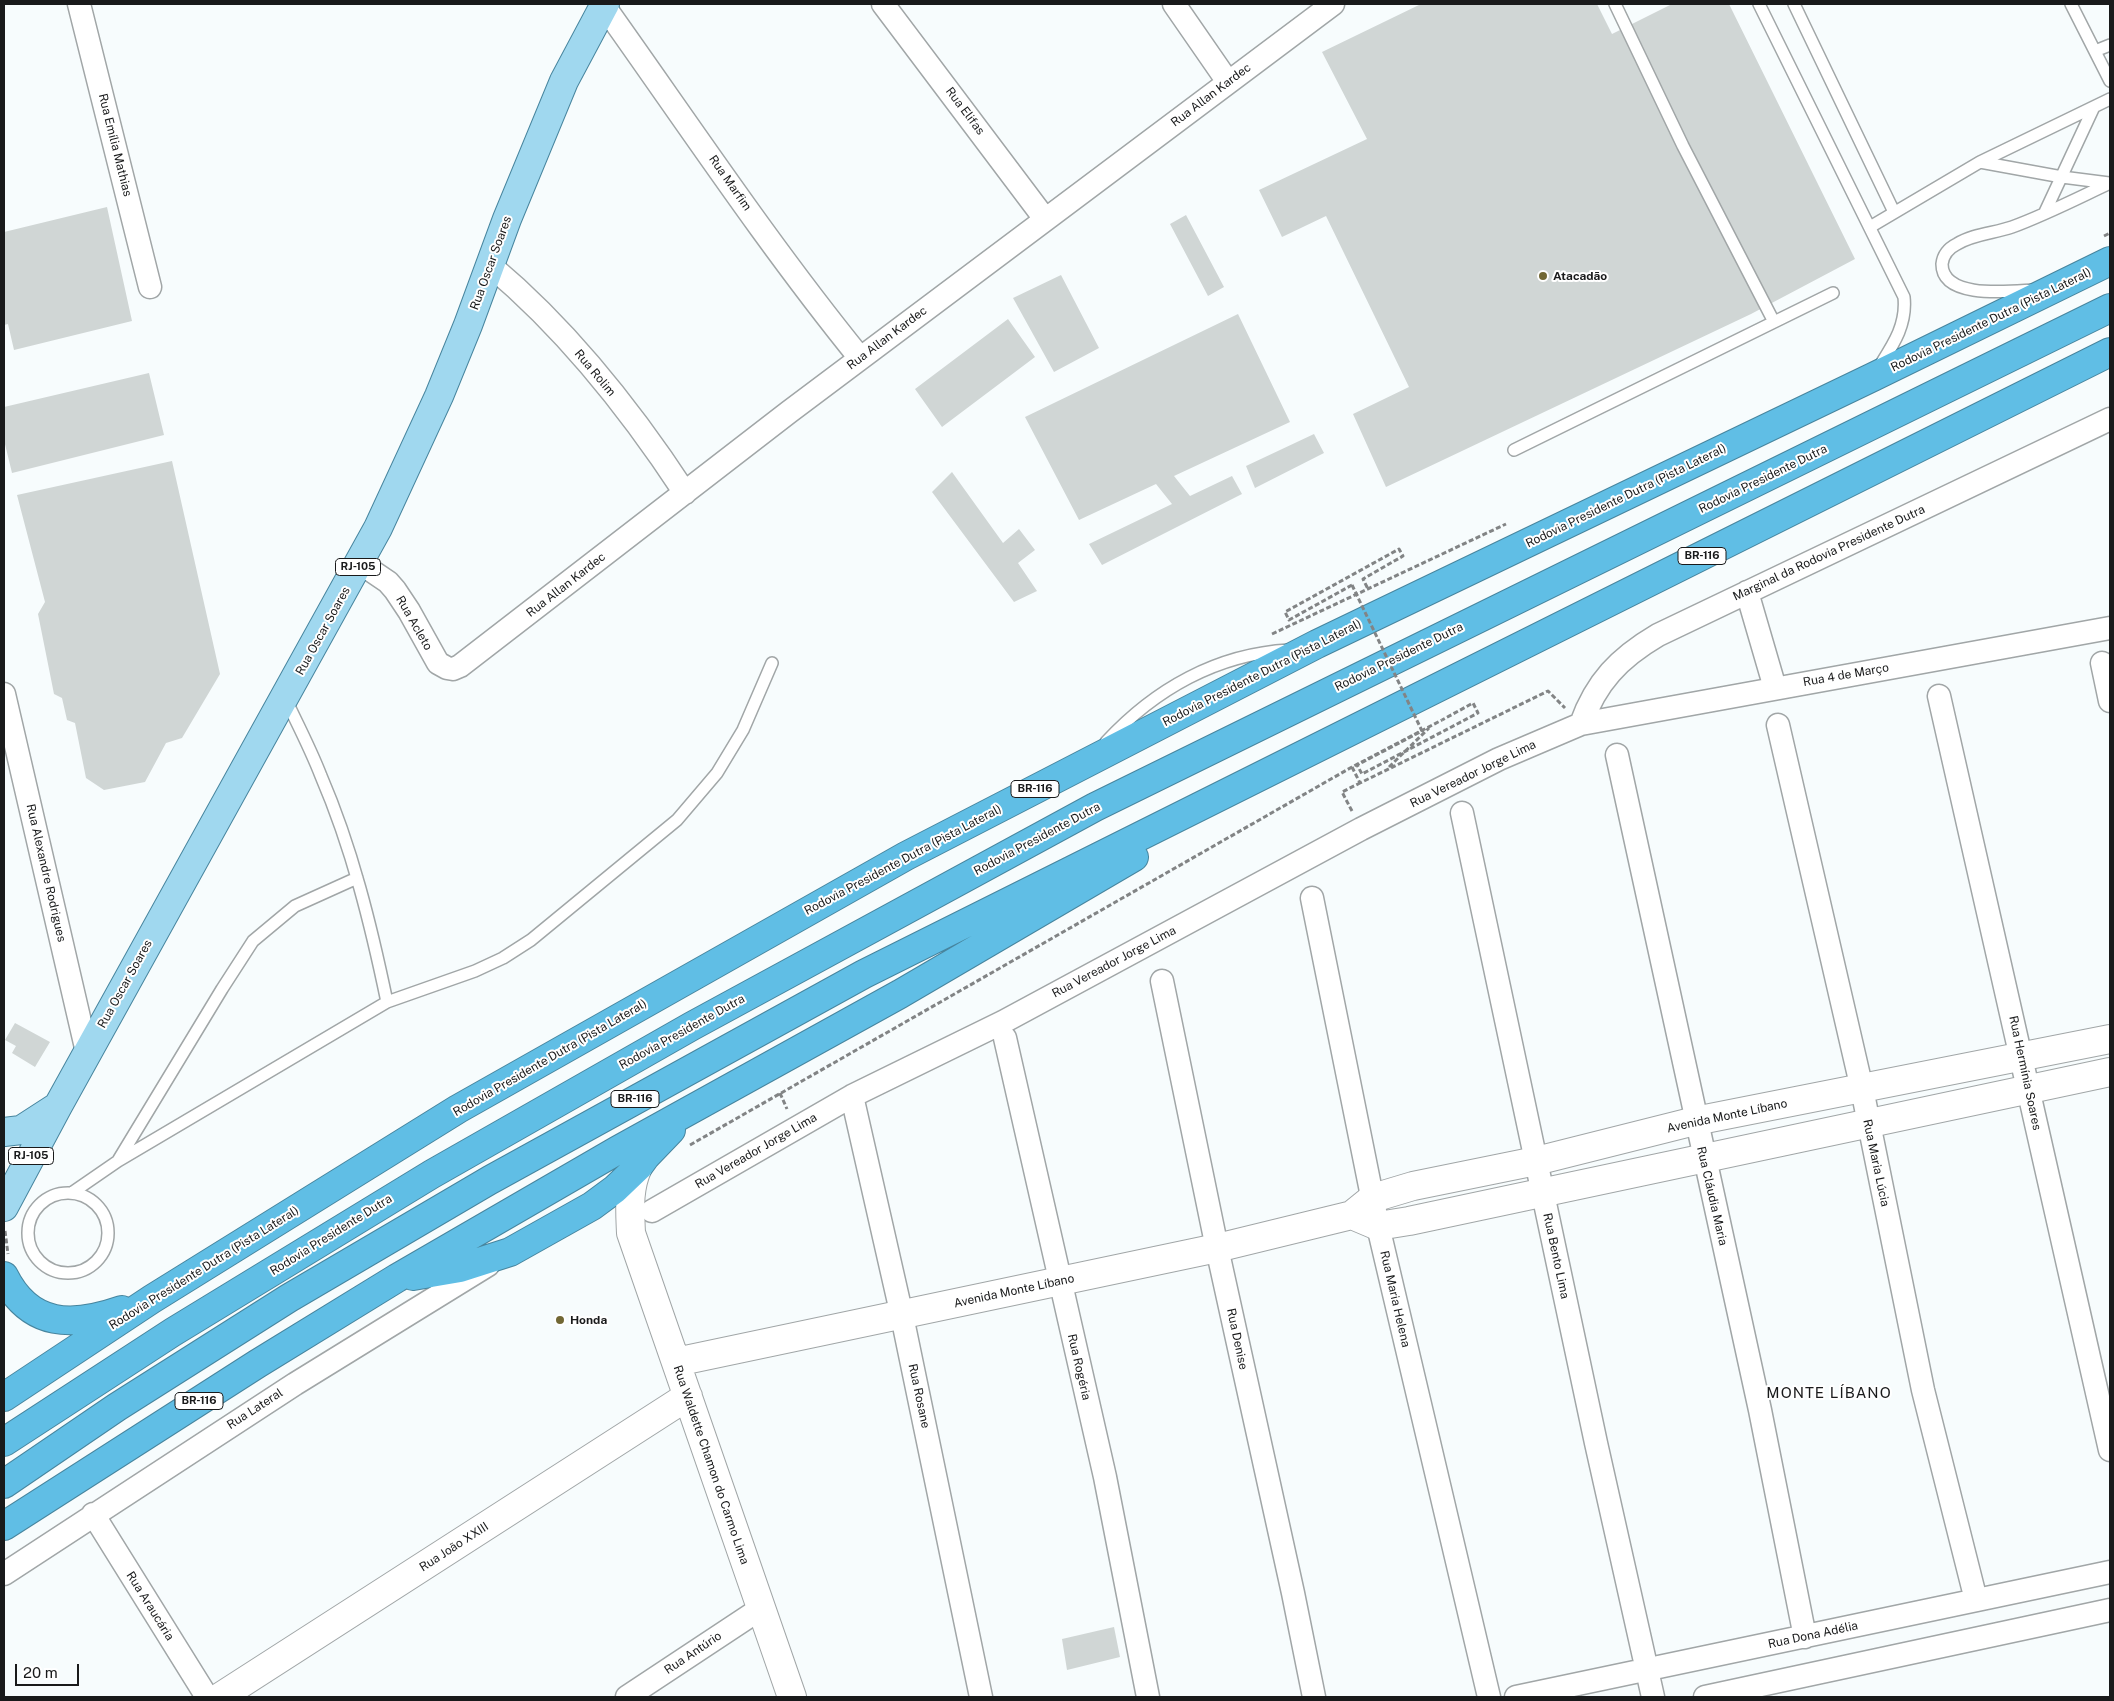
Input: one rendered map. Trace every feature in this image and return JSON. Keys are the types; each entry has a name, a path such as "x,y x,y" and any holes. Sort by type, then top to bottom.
{"highway":[{"name":"Rodovia Presidente Dutra (Pista Lateral)","path":"4,1397 152,1299 458,1109 906,856 1306,649 1873,378 2110,261"},
{"name":"Rodovia Presidente Dutra","path":"4,1442 173,1332 432,1174 692,1026 1095,807 2110,308"},
{"name":"BR-116","path":"4,1484 117,1407 289,1298 490,1180 864,974 2110,352"},
{"name":"BR-116","path":"4,1526 257,1364 397,1278 693,1109 900,994 1099,878 1293,759"},
{"path":"397,1278 460,1268 510,1252 592,1206 615,1189 638,1168 659,1141 693,1109"},
{"path":"4,1276 12,1292 25,1305 45,1316 60,1320 74,1322 99,1318 152,1299"}],"main road":[{"name":"Rua Oscar Soares","path":"4,1207 87,1052 360,563 439,396 491,266 507,220 564,80 605,5"},
{"name":"RJ-105","path":"4,1132 21,1130 58,1106"}],"street":[{"name":"Rua Emília Mathias","path":"79,4 150,287"},
{"name":"Rua Elifas","path":"882,4 1045,219"},
{"path":"1174,4 1228,82"},
{"name":"Rua Allan Kardec","path":"442,666 453,669 460,666 860,358 1333,4"},
{"name":"Rua Marfim","path":"605,5 738,196 831,323 860,358"},
{"name":"Rua Rolim","path":"491,266 524,295 580,355 623,407 685,493"},
{"name":"Marginal da Rodovia Presidente Dutra","path":"1581,724 1598,686 1622,660 1658,635 2110,419"},
{"name":"Rua Acleto","path":"360,563 388,582 395,590 409,611 430,652 442,666"},
{"path":"1747,592 1775,688"},
{"name":"Rua 4 de Março","path":"1581,724 2110,628"},
{"path":"2102,663 2110,701"},
{"name":"Rua Alexandre Rodrigues","path":"4,694 87,1052"},
{"name":"Rua Hermínia Soares","path":"1940,696 2110,1450"},
{"name":"Rua Vereador Jorge Lima","path":"652,1211 852,1096 1003,1022 1362,829 1499,759 1581,724"},
{"name":"Rua Maria Lúcia","path":"1778,726 1862,1089 1923,1390 1976,1600"},
{"name":"Rua Cláudia Maria","path":"1618,755 1695,1121 1760,1410 1805,1636"},
{"name":"Rua Bento Lima","path":"1462,813 1542,1191 1653,1697"},
{"name":"Rua Maria Helena","path":"1312,898 1378,1226 1489,1697"},
{"name":"Rua Denise","path":"1162,981 1217,1248 1314,1697"},
{"name":"Rua Rogéria","path":"1005,1038 1105,1477 1148,1697"},
{"name":"Avenida Monte Líbano","path":"676,1362 902,1316 1217,1248 1352,1215 1373,1198 1413,1186 1536,1162 1695,1121 2110,1039"},
{"path":"1352,1215 1378,1226 2110,1072"},
{"name":"Rua Rosane","path":"852,1096 902,1316 981,1697"},
{"name":"Rua Waldette Chamon do Carmo Lima","path":"638,1168 633,1178 631,1191 631,1233 792,1697"},
{"name":"Rua Waldette Chamon do Carmo Lima","path":"592,1206 607,1208 615,1213 631,1233"},
{"name":"Rua Lateral","path":"4,1574 92,1514 295,1384 510,1252"},
{"name":"Rua João XXIII","path":"220,1697 688,1396"},
{"name":"Rua Araucária","path":"92,1514 208,1697"},
{"name":"Rua Dona Adélia","path":"1516,1697 2110,1572"},
{"name":"Rua Antúrio","path":"627,1697 760,1609"},
{"path":"1705,1697 2110,1610"}],"lane":[{"path":"1759,4 1904,297 1904,320 1895,341 1873,378"},
{"path":"1794,4 1894,212"},
{"path":"2071,4 2110,81"},
{"path":"1617,9 1683,146 1774,322"},
{"path":"2095,52 2110,45"},
{"path":"1870,227 1980,162 2093,109 2110,99"},
{"path":"2045,212 2093,109"},
{"path":"1980,162 2062,177 2110,183"},
{"path":"2055,289 1970,291 1954,283 1943,271 1942,263 1949,249 1959,242 2012,227 2110,183"},
{"path":"1514,450 1833,293"},
{"path":"73,1192 90,1198 103,1211 108,1228 106,1246 96,1262 81,1272 63,1274 45,1267 33,1254 27,1237 29,1218 39,1203 55,1194 73,1192 118,1162 387,1002 475,971 504,958 531,940 677,820 717,773 742,730 772,663"},
{"path":"285,698 321,776 357,878 374,936 387,1002"},
{"path":"118,1162 253,941 296,906 357,878"}],"path":[{"path":"682,1150 1352,767 1433,724 1442,720 1473,703 1478,713 1362,774 1357,765 1422,732 1352,585 1290,620 1285,612 1399,549 1403,556 1363,579 1368,589"},
{"path":"1362,829 1342,792 1548,691 1581,724"},
{"path":"1386,770 1433,724"},
{"path":"1352,767 1360,783"}],"building":[{"name":"Atacadão","path":"1421,4 1597,4 1612,34 1672,4 1729,4 1855,259 1751,314 1386,487 1353,414 1409,387 1326,216 1282,237 1259,190 1367,139 1322,52"},
{"path":"107,207 132,321 14,350 8,324 4,325 4,232"},
{"path":"1186,215 1224,287 1208,296 1170,224"},
{"path":"1061,275 1099,348 1054,372 1013,298"},
{"path":"1238,314 1290,422 1174,476 1190,496 1232,476 1242,494 1102,565 1089,544 1172,504 1156,484 1079,520 1025,417"},
{"path":"1008,319 1035,357 942,427 915,389"},
{"path":"149,373 164,435 12,473 4,440 4,407"},
{"path":"1314,434 1324,453 1255,488 1246,466"},
{"path":"172,461 220,674 182,738 166,743 145,782 104,790 86,778 75,723 67,720 62,698 54,694 38,614 45,602 17,495"},
{"path":"952,472 1003,543 1019,529 1035,550 1018,563 1037,591 1014,602 932,492"},
{"path":"15,1023 50,1042 35,1067 12,1053 16,1046 5,1040"},
{"path":"1114,1627 1120,1657 1067,1670 1062,1639"}],"place":[{"name":"Atacadão","path":"1543,276"},
{"name":"Honda","path":"560,1320"}],"district":[{"name":"MONTE LÍBANO","path":"1829,1393"}]}
